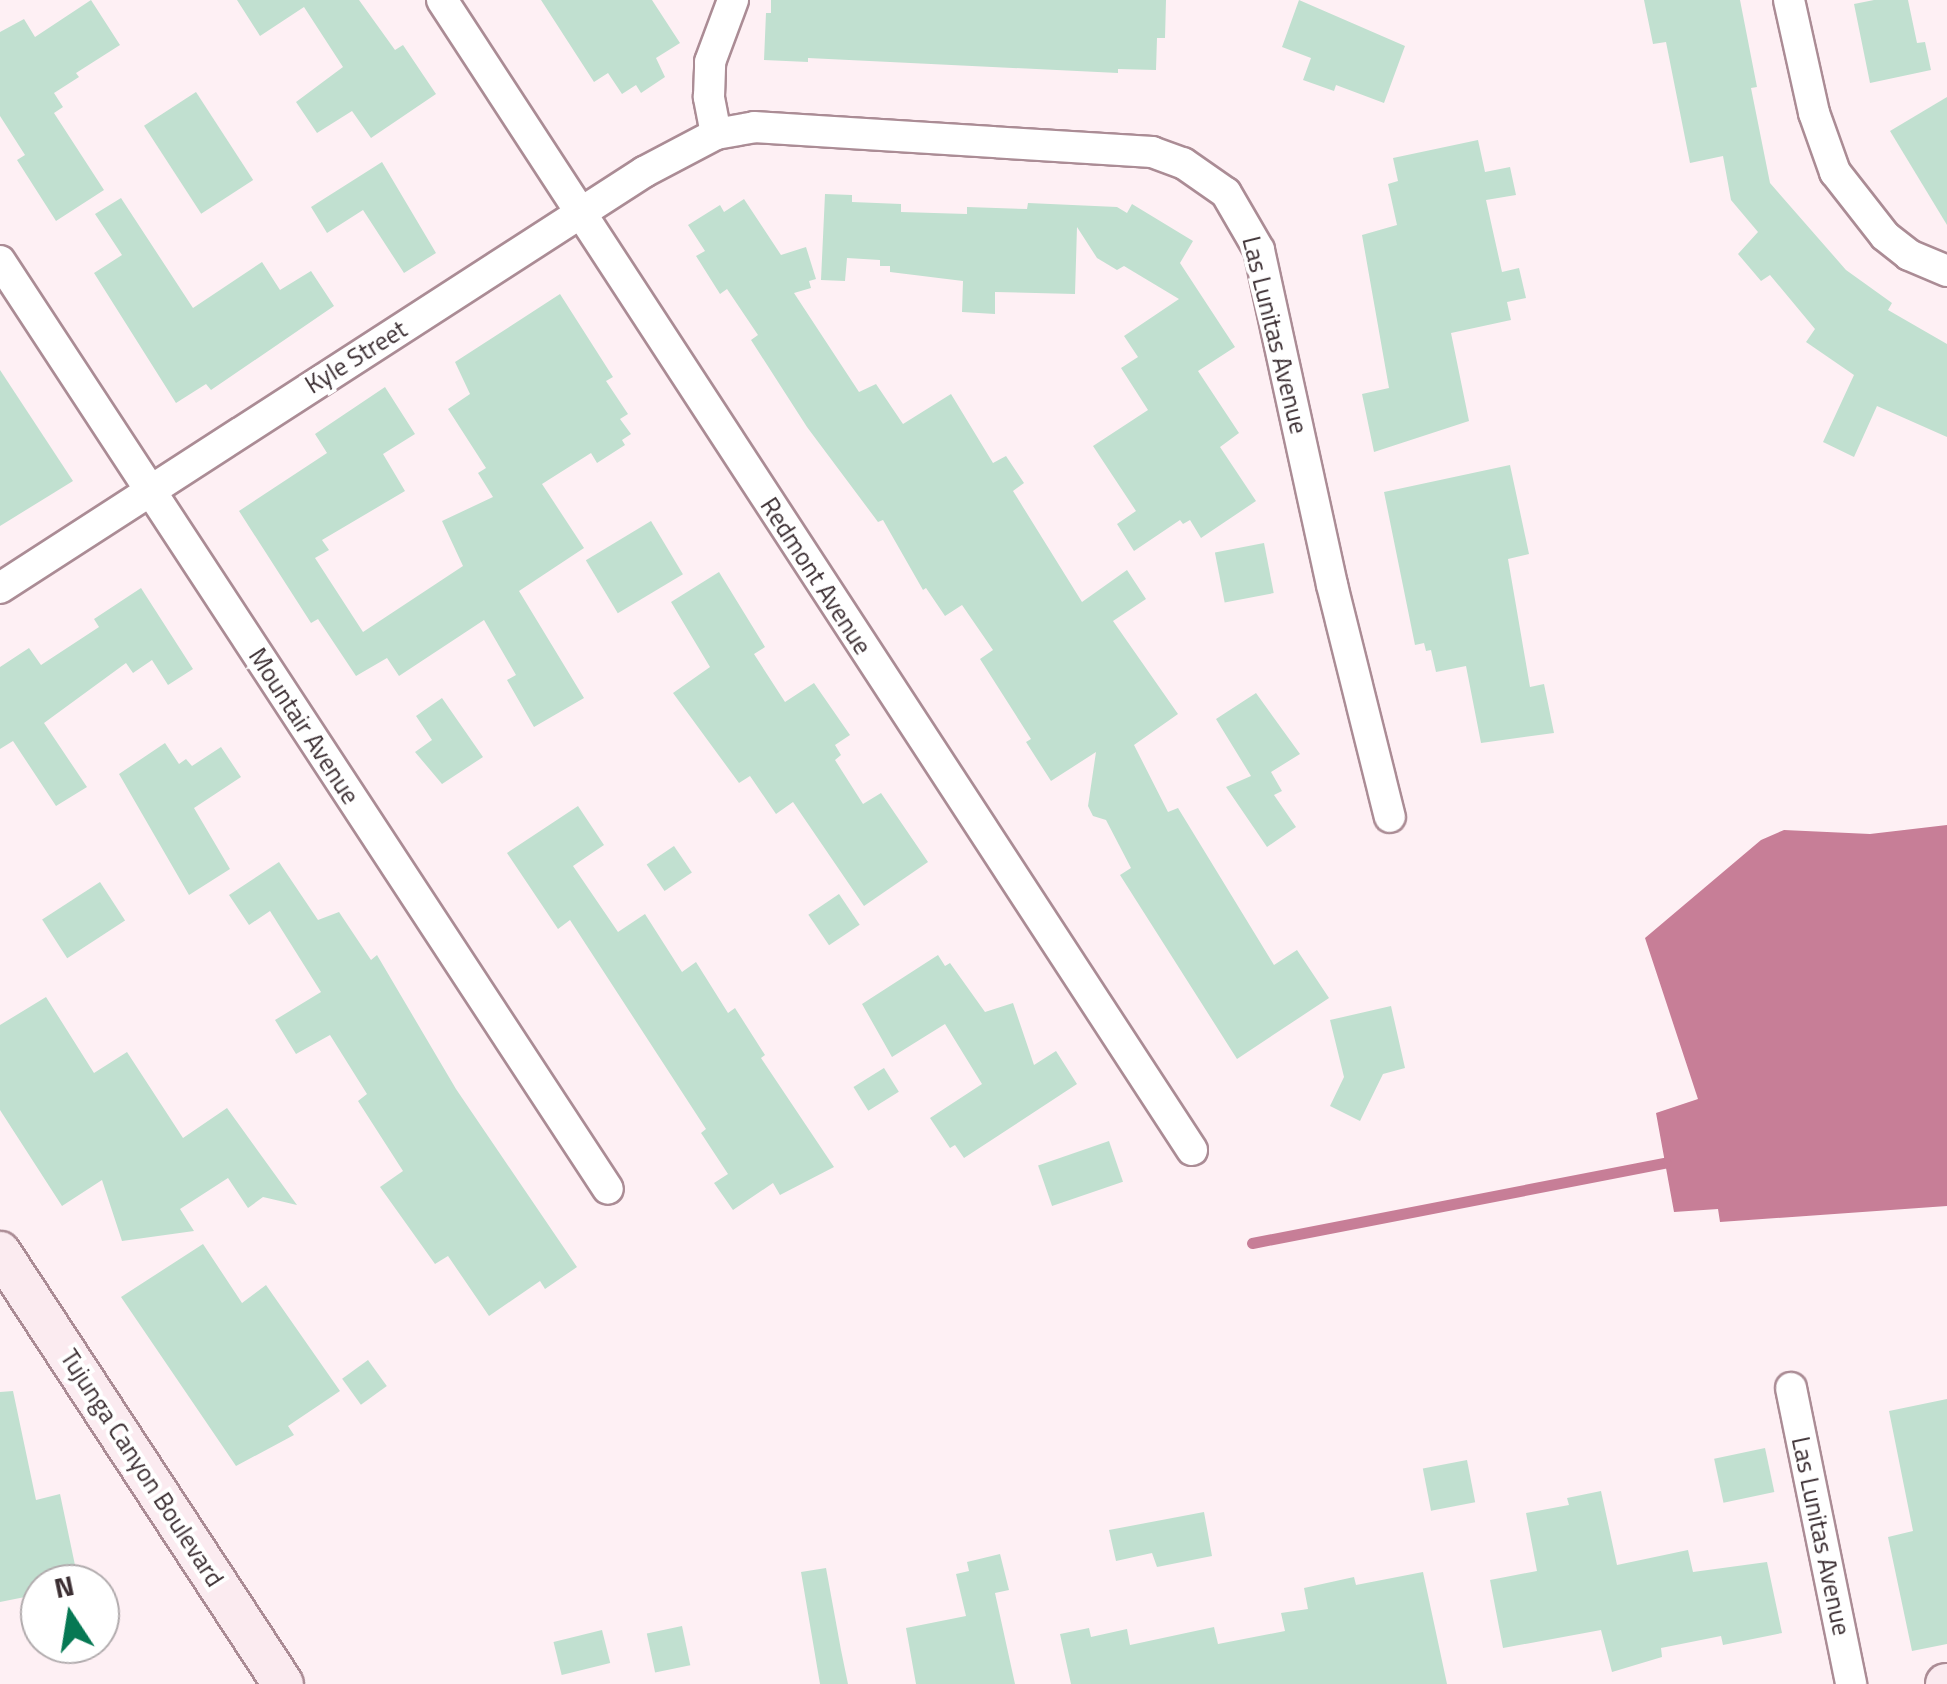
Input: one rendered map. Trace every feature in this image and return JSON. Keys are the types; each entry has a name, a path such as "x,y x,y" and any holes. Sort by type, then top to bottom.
{"street":[{"name":"Redmont Avenue","path":"442,0 579,216 1192,1150"},
{"path":"716,134 709,97 710,62 733,0"},
{"path":"1790,0 1814,113 1834,172 1885,236 1909,255 1947,271"},
{"name":"Las Lunitas Avenue","path":"716,134 754,127 1120,147 1183,162 1226,193 1251,228 1260,250 1332,585 1390,817"},
{"name":"Kyle Street","path":"0,588 644,172 716,134"},
{"name":"Mountair Avenue","path":"0,262 608,1190"},
{"name":"Tujunga Canyon Boulevard","path":"0,1252 283,1684"},
{"name":"Las Lunitas Avenue","path":"1790,1388 1851,1684"}],"shaded area":[{"path":"1947,825 1947,1206 1720,1222 1718,1209 1674,1212 1656,1113 1698,1099 1645,938 1761,840 1784,830 1870,834"}],"building":[{"path":"91,0 120,45 76,73 79,77 54,93 63,107 54,113 104,190 56,221 17,160 25,155 0,116 0,32 24,19 35,37"},
{"path":"237,0 359,0 395,50 403,45 436,94 371,138 352,111 317,133 296,102 343,67 304,7 260,36"},
{"path":"541,0 652,0 680,43 656,58 665,77 641,93 636,85 622,94 608,73 594,82"},
{"path":"771,0 1166,0 1165,38 1157,38 1156,70 1118,69 1118,73 808,58 808,62 764,60 766,13 771,13"},
{"path":"1299,0 1405,46 1384,103 1336,85 1334,91 1303,80 1311,58 1282,47"},
{"path":"1644,0 1740,0 1757,87 1751,88 1770,183 1846,270 1892,303 1888,310 1947,344 1947,437 1877,406 1854,457 1823,442 1854,375 1806,342 1815,329 1770,275 1761,281 1738,254 1758,232 1731,200 1723,156 1690,163 1666,42 1653,44"},
{"path":"1908,0 1917,43 1925,42 1931,70 1870,83 1854,4"},
{"path":"196,92 253,180 201,214 144,126"},
{"path":"1947,97 1947,225 1890,131"},
{"path":"1478,140 1485,172 1510,167 1516,195 1486,200 1502,272 1519,268 1526,298 1507,302 1511,320 1451,333 1469,421 1374,452 1362,394 1389,388 1362,235 1397,225 1388,184 1398,181 1393,158"},
{"path":"382,162 436,253 404,273 363,210 327,233 311,207"},
{"path":"825,194 852,195 852,202 901,204 901,212 967,214 967,207 1027,209 1028,203 1117,207 1127,213 1132,204 1193,241 1180,263 1235,347 1198,371 1239,433 1220,447 1256,501 1201,538 1190,520 1183,524 1180,520 1134,551 1117,524 1136,511 1093,446 1148,410 1121,368 1138,357 1124,336 1179,299 1124,266 1117,270 1097,258 1077,227 1075,294 995,292 995,314 962,312 963,281 890,272 890,266 880,266 880,260 847,258 845,281 821,280"},
{"path":"121,198 193,308 262,262 280,290 311,271 334,306 211,390 206,384 176,403 94,273 122,255 95,214"},
{"path":"744,199 781,255 806,247 816,279 809,281 811,288 794,293 859,392 876,384 903,424 951,394 993,463 1006,456 1024,483 1013,491 1082,602 1127,570 1146,599 1113,621 1178,714 1134,745 1168,812 1178,808 1274,965 1297,950 1329,998 1237,1059 1120,875 1131,868 1106,820 1093,816 1088,806 1096,752 1051,781 1026,742 1031,739 980,659 993,650 962,605 945,616 926,588 923,590 883,520 878,522 807,427 751,340 758,335 727,289 720,294 696,256 705,251 688,225 720,205 724,212"},
{"path":"560,294 613,377 606,381 628,414 620,419 631,434 622,440 625,445 597,463 591,453 542,484 584,548 519,591 584,698 534,727 507,680 516,675 484,620 399,676 387,658 356,676 318,619 311,623 239,511 327,453 315,434 385,387 415,434 383,454 405,491 322,540 329,550 315,558 363,632 463,566 442,521 493,497 478,473 486,468 448,409 470,394 455,362"},
{"path":"0,370 73,481 0,526"},
{"path":"1510,465 1529,554 1508,559 1530,687 1544,684 1554,733 1481,743 1466,666 1436,672 1431,650 1426,651 1424,643 1415,645 1384,492"},
{"path":"651,521 683,574 618,613 586,560"},
{"path":"1264,543 1274,593 1225,603 1215,553"},
{"path":"719,572 765,647 754,654 785,702 814,683 850,735 835,745 841,755 835,760 863,804 881,793 928,862 864,906 793,802 776,814 750,776 739,783 673,693 710,667 671,602"},
{"path":"141,588 193,669 168,685 152,660 133,673 126,663 44,723 87,787 56,806 13,741 0,749 0,667 29,648 41,665 99,627 94,619"},
{"path":"1256,693 1300,754 1271,772 1282,791 1274,795 1296,827 1267,847 1226,787 1251,776 1216,719"},
{"path":"442,698 483,757 442,784 415,752 432,740 416,716"},
{"path":"165,743 179,764 186,759 192,766 221,747 241,777 194,808 230,869 189,895 119,774"},
{"path":"578,806 604,845 573,866 618,932 645,914 682,972 696,962 728,1013 735,1008 765,1055 761,1058 834,1167 780,1195 773,1183 733,1210 714,1183 728,1174 701,1133 706,1129 570,920 558,929 507,853"},
{"path":"674,846 692,873 665,891 647,864"},
{"path":"279,862 318,920 339,912 371,960 377,955 456,1089 577,1267 545,1289 540,1281 489,1316 448,1256 435,1264 380,1187 403,1171 358,1101 367,1094 330,1035 296,1054 275,1020 321,992 270,911 249,925 229,895"},
{"path":"100,882 125,921 67,958 42,920"},
{"path":"839,894 860,925 829,945 808,915"},
{"path":"938,955 945,966 950,963 985,1012 1013,1003 1034,1065 1056,1051 1077,1084 964,1158 955,1145 950,1148 930,1118 982,1084 945,1024 892,1057 862,1004"},
{"path":"46,997 94,1073 127,1052 183,1138 227,1108 297,1205 263,1197 248,1208 228,1178 180,1209 194,1231 122,1241 102,1180 62,1206 0,1110 0,1025"},
{"path":"1391,1006 1405,1068 1383,1074 1360,1121 1330,1106 1344,1077 1330,1020"},
{"path":"884,1068 899,1092 868,1111 853,1087"},
{"path":"1109,1141 1123,1182 1052,1206 1038,1165"},
{"path":"203,1244 242,1303 266,1285 340,1391 288,1426 294,1435 236,1466 121,1297"},
{"path":"368,1360 387,1386 361,1405 342,1379"},
{"path":"13,1391 36,1500 60,1494 75,1564 20,1564 20,1598 0,1602 0,1392"},
{"path":"1947,1399 1947,1644 1912,1651 1888,1537 1913,1531 1889,1411"},
{"path":"1765,1448 1774,1492 1723,1503 1714,1459"},
{"path":"1467,1460 1475,1502 1431,1511 1423,1469"},
{"path":"1601,1491 1617,1565 1688,1550 1693,1572 1767,1562 1782,1633 1723,1645 1721,1636 1661,1648 1662,1657 1612,1672 1601,1630 1503,1648 1490,1580 1537,1571 1526,1513 1569,1505 1567,1498"},
{"path":"1204,1512 1212,1556 1157,1567 1152,1553 1116,1561 1109,1530"},
{"path":"1000,1554 1009,1590 995,1593 1015,1684 916,1684 906,1628 966,1616 956,1574 969,1571 967,1562"},
{"path":"826,1568 848,1684 820,1684 801,1572"},
{"path":"1423,1572 1447,1684 1071,1684 1060,1634 1089,1628 1091,1637 1127,1629 1130,1645 1214,1627 1218,1644 1285,1631 1281,1613 1308,1609 1304,1588 1354,1577 1356,1585"},
{"path":"682,1626 690,1665 655,1673 647,1633"},
{"path":"602,1630 610,1663 562,1675 553,1642"}],"waterway":[{"path":"1252,1243 1665,1163"}]}
